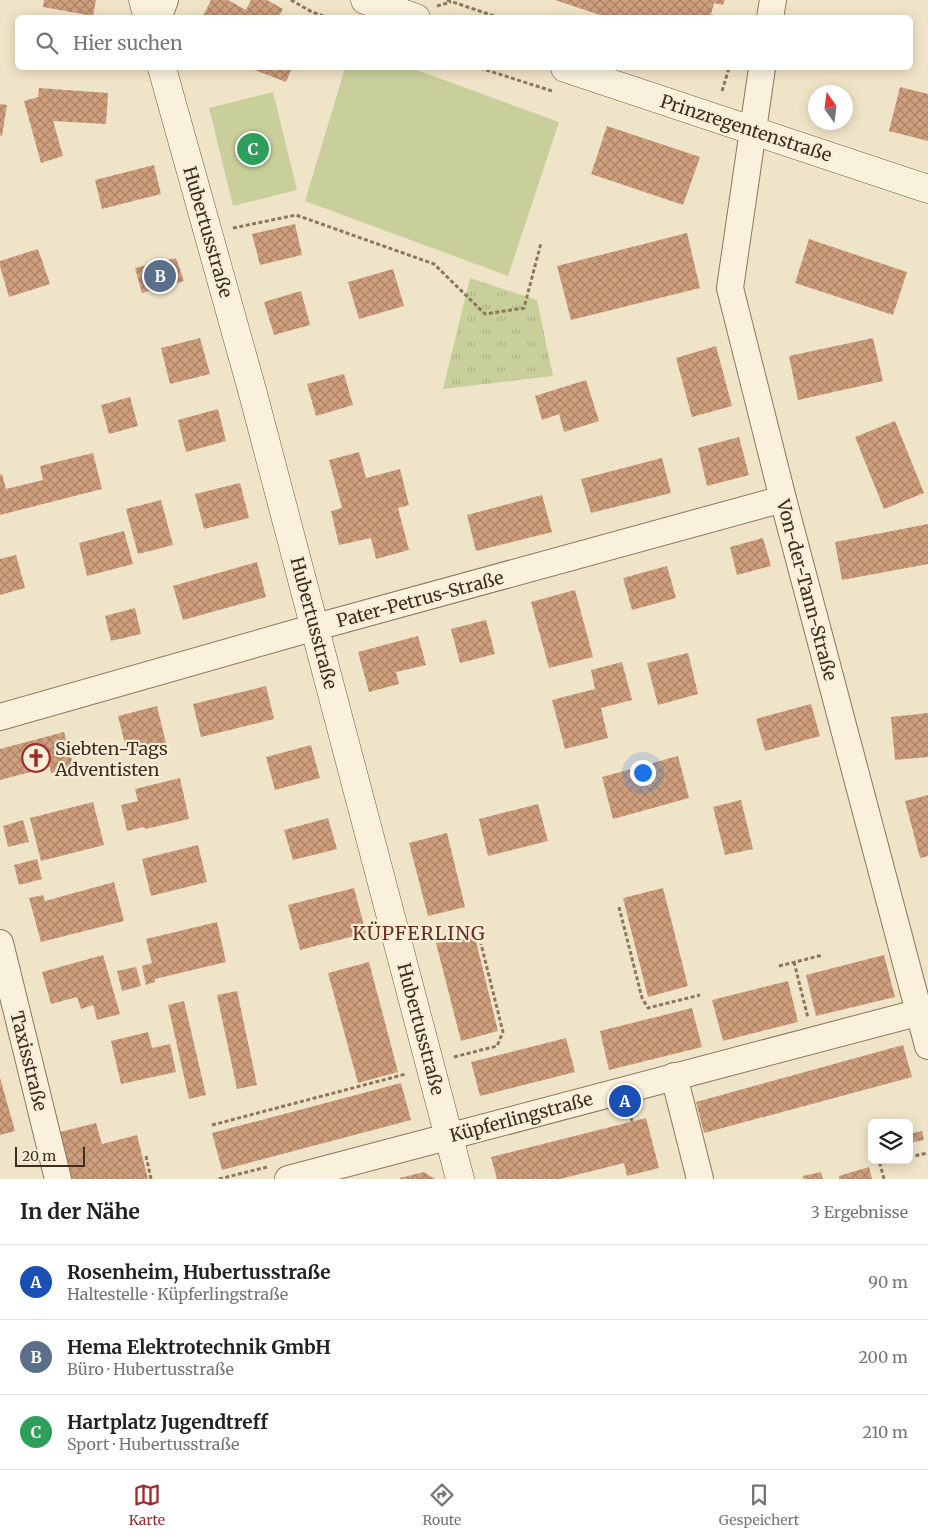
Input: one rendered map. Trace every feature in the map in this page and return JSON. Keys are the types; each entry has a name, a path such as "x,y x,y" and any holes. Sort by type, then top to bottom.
{"main road":[{"path":"143,0 147,15"},
{"path":"365,0 408,15"},
{"name":"Hubertusstraße","path":"163,70 252,390 315,628 439,1063 450,1136 460,1179"},
{"name":"Prinzregentenstraße","path":"571,70 928,189"}],"street":[{"path":"159,15 165,0"},
{"path":"770,15 773,0"},
{"name":"Von-der-Tann-Straße","path":"762,70 730,288 783,499 923,1011 928,1046"},
{"name":"Pater-Petrus-Straße","path":"0,717 783,499"},
{"name":"Taxisstraße","path":"0,943 58,1179"},
{"name":"Küpferlingstraße","path":"288,1179 923,1011"},
{"path":"674,1076 700,1179"}],"path":[{"path":"291,0 321,15"},
{"path":"449,1 491,15"},
{"path":"722,91 728,70"},
{"path":"208,233 296,215 434,264 485,314 524,308 541,243"},
{"path":"619,907 642,998 648,1008 700,994"},
{"path":"212,1125 497,1046 503,1032 481,944"},
{"path":"779,966 823,955"},
{"path":"794,962 810,1025"},
{"path":"913,1156 928,1153"},
{"path":"146,1156 151,1179"},
{"path":"880,1164 884,1179"}],"green space":[{"path":"344,70 416,70 559,122 508,276 305,201"},
{"path":"273,92 297,190 233,206 209,108"},
{"path":"470,278 537,300 553,376 443,389"}],"building":[{"path":"44,0 96,0 93,15 43,7"},
{"path":"211,0 228,0 246,10 251,0 267,0 283,9 280,15 204,15"},
{"path":"555,0 725,0 723,5 714,3 711,15 600,15"},
{"path":"255,70 291,70 286,82"},
{"path":"900,87 928,94 928,141 889,131"},
{"path":"39,88 108,93 106,124 53,121 63,156 41,163 24,101 38,97"},
{"path":"0,104 7,105 2,136 0,135"},
{"path":"607,126 700,157 683,205 591,174"},
{"path":"154,165 161,194 102,209 95,180"},
{"path":"295,224 302,255 260,265 252,234"},
{"path":"687,233 700,288 571,320 557,266"},
{"path":"809,239 907,272 893,315 795,283"},
{"path":"38,249 50,284 9,297 0,261"},
{"path":"176,258 184,281 142,293 135,268"},
{"path":"393,269 404,306 359,319 348,282"},
{"path":"301,291 310,325 274,335 264,302"},
{"path":"200,338 210,374 170,384 161,348"},
{"path":"873,338 883,381 798,400 789,356"},
{"path":"716,346 732,406 692,417 676,358"},
{"path":"344,374 353,405 316,416 307,384"},
{"path":"586,380 599,421 564,432 559,414 542,420 535,396"},
{"path":"130,397 138,426 109,434 101,405"},
{"path":"218,409 226,441 186,452 178,420"},
{"path":"895,421 924,493 884,509 855,437"},
{"path":"739,437 749,475 707,486 698,448"},
{"path":"359,452 366,478 400,469 409,505 398,508 409,550 376,559 371,538 339,545 331,511 342,508 329,460"},
{"path":"93,453 102,489 0,515 0,475 2,474 6,489 43,480 40,466"},
{"path":"662,458 671,493 591,513 581,479"},
{"path":"240,483 249,518 204,529 195,494"},
{"path":"542,495 552,532 476,551 467,515"},
{"path":"161,500 173,545 138,554 126,509"},
{"path":"928,524 928,564 842,580 835,542"},
{"path":"124,531 133,564 87,576 79,543"},
{"path":"763,538 771,566 737,575 730,547"},
{"path":"16,555 25,588 0,595 0,559"},
{"path":"257,562 266,597 183,620 173,586"},
{"path":"667,566 676,598 632,610 623,578"},
{"path":"575,590 593,657 549,668 531,602"},
{"path":"135,608 141,634 111,641 105,616"},
{"path":"486,620 495,654 460,663 451,629"},
{"path":"418,636 426,665 396,672 399,684 369,692 358,652"},
{"path":"688,653 698,694 658,705 647,663"},
{"path":"622,662 632,700 601,708 608,738 565,749 552,700 595,689 591,670"},
{"path":"266,686 274,719 201,737 193,704"},
{"path":"811,704 820,736 765,751 756,719"},
{"path":"157,706 167,747 128,756 118,716"},
{"path":"928,713 928,757 895,760 891,717"},
{"name":"Siebten-Tags Adventisten","path":"64,732 74,767 51,773 50,767 0,780 0,749"},
{"path":"311,745 320,778 275,790 266,757"},
{"path":"678,756 689,798 613,819 602,777"},
{"path":"180,778 189,819 127,831 121,805 138,801 135,789"},
{"path":"928,795 928,856 920,858 905,801"},
{"path":"741,800 753,849 725,855 713,807"},
{"path":"93,802 104,845 41,861 30,818"},
{"path":"538,804 548,841 488,856 479,819"},
{"path":"328,818 337,849 293,860 284,830"},
{"path":"23,820 29,842 8,847 3,826"},
{"path":"447,833 465,907 428,916 409,843"},
{"path":"198,845 207,882 151,896 142,859"},
{"path":"37,859 42,879 19,885 14,865"},
{"path":"114,882 124,921 41,942 29,898 43,895 45,901"},
{"path":"354,888 366,933 300,950 288,905"},
{"path":"663,888 688,986 648,997 623,898"},
{"path":"217,922 226,962 155,979 155,982 146,985 142,966 152,963 146,939"},
{"path":"474,933 498,1031 461,1041 436,943"},
{"path":"103,955 120,1014 97,1020 93,1005 81,1009 77,997 51,1004 42,972"},
{"path":"884,955 895,997 816,1016 806,975"},
{"path":"369,962 398,1072 358,1083 328,973"},
{"path":"136,967 141,986 122,991 117,971"},
{"path":"788,981 798,1022 723,1041 712,1000"},
{"path":"237,991 257,1085 237,1089 217,995"},
{"path":"184,1001 206,1095 189,1099 168,1005"},
{"path":"692,1008 702,1047 609,1070 600,1031"},
{"path":"148,1032 152,1048 170,1044 176,1072 121,1084 111,1041"},
{"path":"566,1038 575,1072 480,1096 471,1062"},
{"path":"903,1045 912,1077 704,1133 696,1102"},
{"path":"0,1078 15,1131 0,1135"},
{"path":"401,1083 411,1120 222,1170 212,1133"},
{"path":"646,1118 659,1168 627,1176 624,1163 560,1179 497,1179 491,1157"},
{"path":"96,1123 102,1144 137,1135 148,1179 72,1179 68,1163 64,1164 56,1133"},
{"path":"922,1131 924,1140 913,1142 913,1133"},
{"path":"869,1167 872,1179 839,1179 839,1176"},
{"path":"424,1172 435,1179 400,1179 400,1178"},
{"path":"821,1172 823,1179 804,1179 803,1176"}],"place":[{"name":"Hartplatz Jugendtreff","path":"253,149"},
{"name":"Hema Elektrotechnik GmbH","path":"160,276"},
{"name":"Siebten-Tags Adventisten","path":"36,758"},
{"name":"Rosenheim, Hubertusstraße","path":"625,1101"}],"district":[{"name":"KÜPFERLING","path":"419,933"}]}
